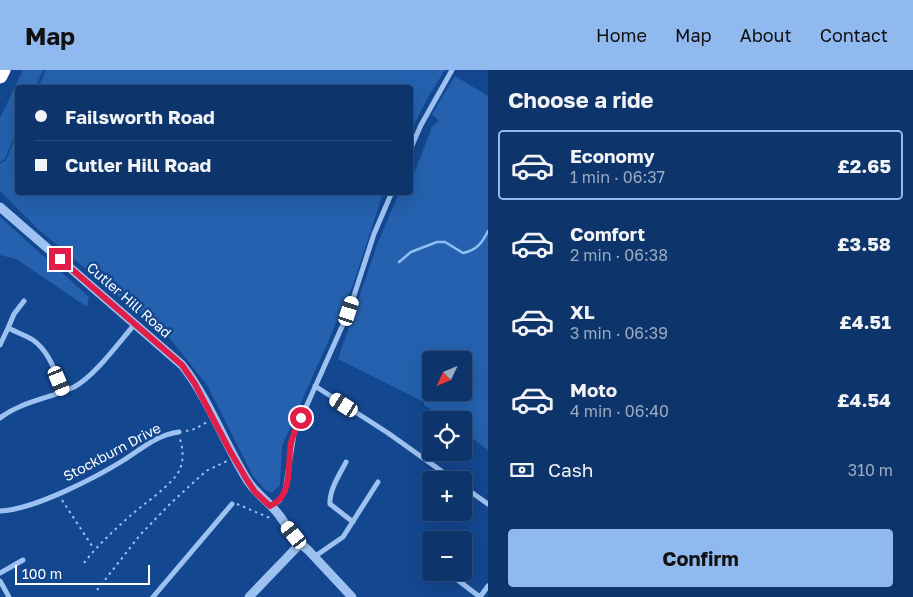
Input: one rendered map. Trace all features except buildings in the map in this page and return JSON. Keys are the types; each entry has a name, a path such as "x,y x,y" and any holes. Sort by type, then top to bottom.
{"highway":[{"path":"0,76 3,70"}],"street":[{"path":"413,143 425,117 452,70"},
{"path":"270,506 279,501 285,491 294,434 349,311 374,234 391,195"},
{"name":"Cutler Hill Road","path":"0,207 182,365 195,384 234,458 255,492 279,515 300,544 352,597"},
{"path":"0,345 14,314 24,301"},
{"path":"0,418 24,404 76,386 93,372 136,324"},
{"path":"8,328 33,340 42,348 64,391"},
{"path":"315,386 388,433 441,471"},
{"name":"Stockburn Drive","path":"0,512 24,508 58,493 124,460 154,439 179,432"},
{"path":"346,462 329,498 330,504 353,522"},
{"path":"314,557 343,537 378,482"},
{"path":"472,493 488,504"},
{"path":"153,597 232,504"},
{"path":"248,597 300,544"},
{"path":"0,573 23,560"},
{"path":"0,581 9,597"},
{"path":"459,581 480,597 488,586"}],"path":[{"path":"84,564 94,549 172,481 180,470 184,452 179,432 195,429 213,418"},
{"path":"97,590 140,535 170,503 206,471 234,458"},
{"path":"58,493 69,513 94,549"},
{"path":"232,504 239,504 258,514 272,518"}],"shaded area":[{"path":"23,70 43,70 37,85 16,85"},
{"path":"46,70 445,70 428,97 413,127 413,85 39,85"},
{"path":"455,76 488,96 488,450 472,438 472,411 433,411 424,405 424,402 422,401 338,359 377,245 398,195 413,195 413,176 432,127 439,121 432,114"},
{"path":"15,87 15,135 5,159 0,162 0,118"},
{"path":"15,139 15,195 382,195 353,285 282,446 280,485 272,493 264,489 253,476 207,385 172,341 38,229 0,191 0,164 6,160"},
{"path":"0,217 89,297 87,307 16,259 0,255"}],"waterway":[{"path":"399,262 411,252 437,242 445,242 463,253 468,252 479,245 488,231"}],"route":[{"path":"60,259 182,365 195,384 247,480 255,492 270,506 279,501 287,486 291,445 301,418"}]}
